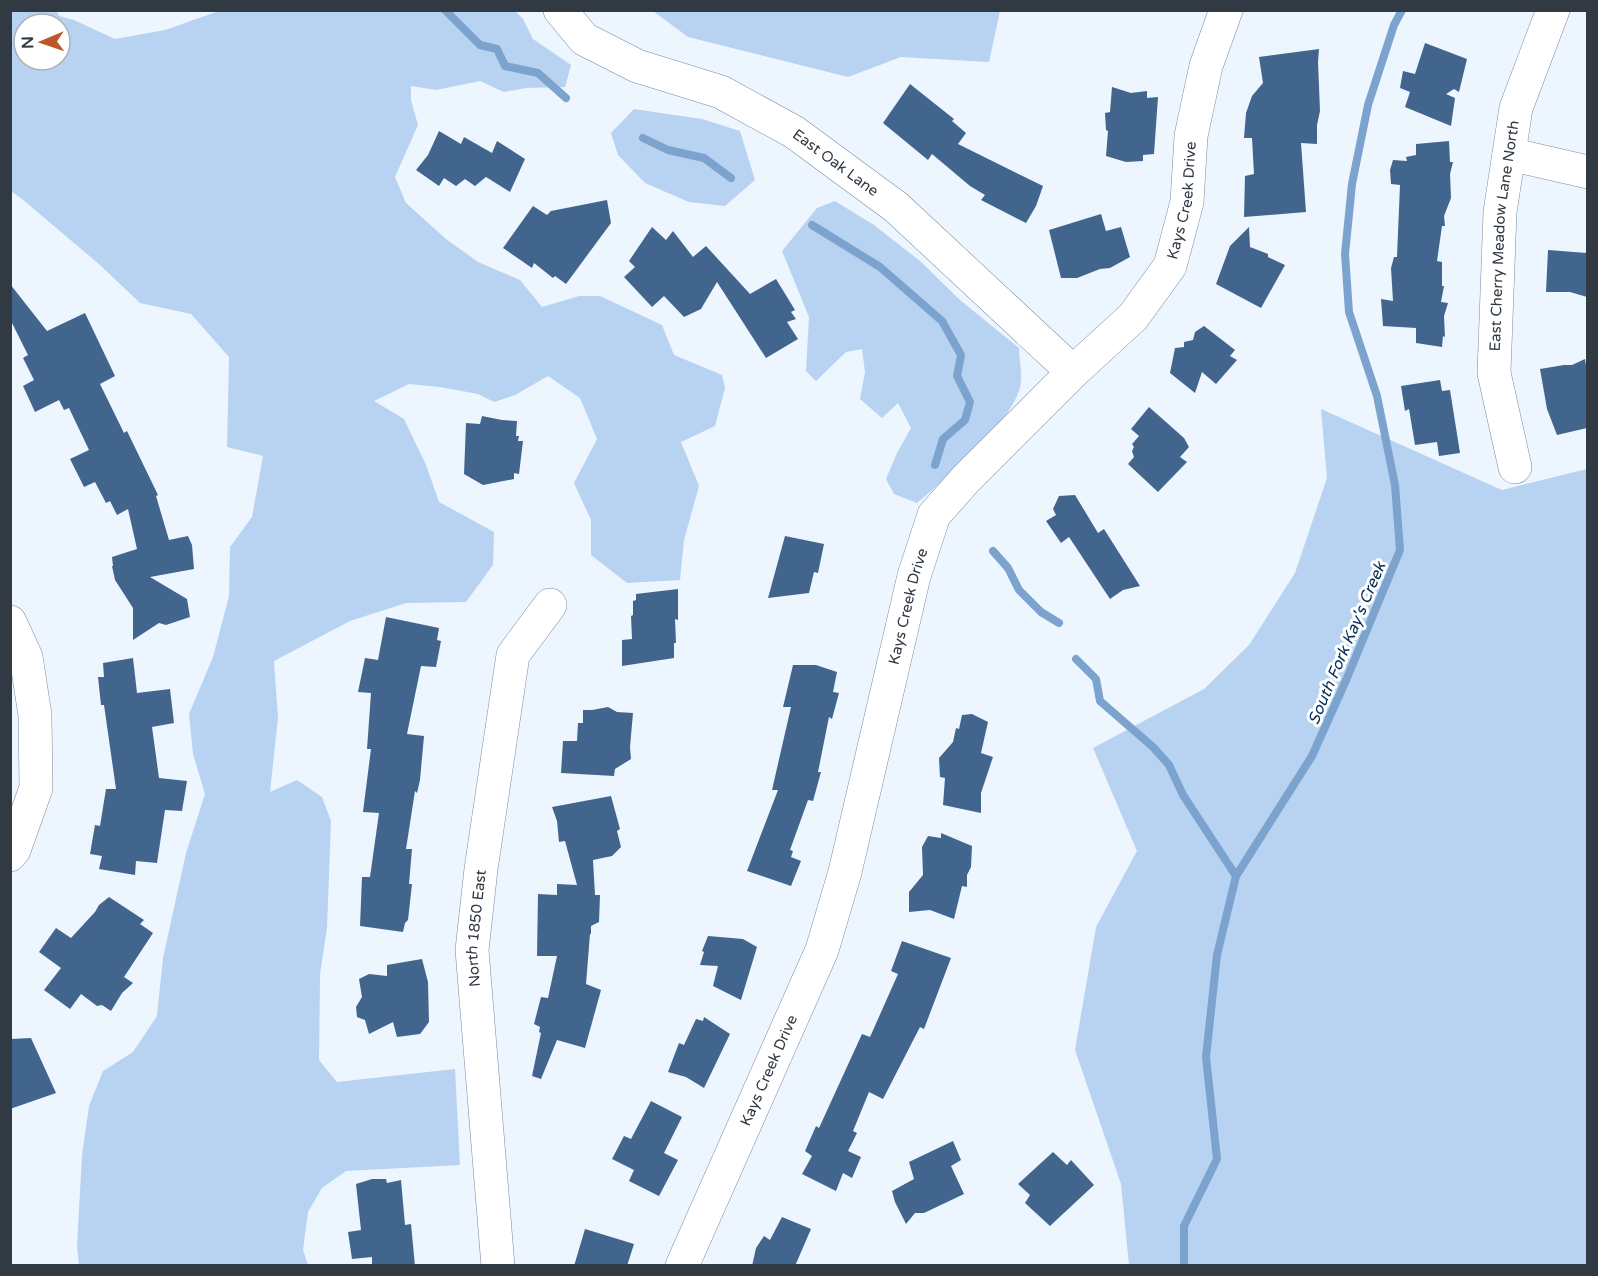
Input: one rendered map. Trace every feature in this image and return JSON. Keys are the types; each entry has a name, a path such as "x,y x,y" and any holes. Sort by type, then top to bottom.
{"street":[{"name":"East Oak Lane","path":"560,10 584,39 626,61 721,92 794,132 896,207 1074,372"},
{"name":"Kays Creek Drive","path":"682,1266 822,950 845,872 914,576 934,516 966,479 1133,317 1170,266 1187,202 1191,136 1206,66 1226,10"},
{"name":"East Cherry Meadow Lane North","path":"1515,467 1494,374 1500,212 1516,108 1553,10"},
{"path":"1509,154 1587,172"},
{"name":"North 1850 East","path":"498,1266 472,950 481,869 513,655 550,605"},
{"path":"10,622 26,657 36,715 36,788 14,850 10,855"}],"shaded area":[{"path":"10,11 57,12 12,12 12,72 72,72 72,19 115,39 165,30 219,11 515,11 523,19 533,39 571,65 565,87 526,88 504,92 480,81 436,90 411,86 411,100 418,125 395,177 406,203 446,239 478,262 520,280 542,307 579,296 600,296 662,325 674,355 722,375 725,388 715,426 681,442 699,486 684,540 680,580 627,583 591,555 591,520 574,483 597,439 580,398 548,376 515,395 494,402 478,394 409,384 374,401 404,419 426,465 439,502 494,532 493,565 466,602 406,603 350,621 274,661 278,718 270,792 297,780 322,797 331,821 327,928 320,974 319,1060 337,1082 455,1069 460,1165 346,1171 322,1188 308,1212 303,1250 308,1265 79,1265 77,1247 82,1155 89,1106 103,1071 133,1052 157,1016 163,958 186,853 205,794 193,754 189,714 213,657 229,596 230,547 252,517 263,456 227,447 229,357 191,314 140,303 100,265 11,191"},
{"path":"653,11 1000,11 989,62 901,57 848,77 688,37"},
{"path":"634,109 702,119 740,131 755,180 725,206 689,202 645,183 618,155 611,133"},
{"path":"835,201 874,225 920,261 960,300 1019,348 1021,381 1017,396 1008,412 978,447 917,503 894,494 886,479 911,428 898,403 882,418 860,399 865,372 862,349 846,352 816,381 806,371 809,317 782,251 817,208"},
{"path":"1321,409 1502,490 1587,469 1587,1265 1129,1265 1121,1184 1075,1050 1096,927 1137,851 1093,748 1204,689 1249,645 1295,573 1327,478"}],"building":[{"path":"1425,43 1467,59 1459,92 1454,89 1446,94 1455,98 1451,126 1405,107 1410,92 1400,88 1403,71 1415,74"},
{"path":"1319,49 1320,111 1317,144 1301,143 1306,212 1244,217 1245,176 1254,174 1252,138 1244,138 1246,113 1252,96 1263,83 1259,57"},
{"path":"910,84 954,119 952,121 966,133 958,144 1043,186 1036,206 1026,223 981,200 985,195 970,186 932,154 928,160 883,123"},
{"path":"1112,87 1131,93 1147,91 1147,98 1158,97 1154,154 1143,155 1143,161 1126,162 1106,156 1108,131 1106,130 1105,113 1110,112"},
{"path":"439,131 461,144 464,137 492,153 497,141 525,159 510,192 486,177 475,186 465,179 456,186 444,178 439,186 416,170 428,155"},
{"path":"1449,141 1450,162 1453,162 1450,174 1451,198 1444,216 1445,226 1442,226 1437,261 1442,262 1442,286 1444,286 1441,302 1448,303 1444,316 1445,337 1443,336 1442,347 1416,343 1416,328 1383,326 1381,299 1393,301 1391,268 1394,257 1397,257 1400,185 1391,184 1390,170 1393,160 1407,161 1406,157 1416,155 1416,144"},
{"path":"607,200 611,223 566,284 555,276 553,278 534,263 532,268 503,248 533,206 547,215 551,211"},
{"path":"1101,214 1106,231 1121,227 1130,257 1110,268 1100,269 1077,278 1061,278 1049,230"},
{"path":"652,227 666,240 673,231 693,257 706,246 750,294 776,279 795,310 791,312 796,319 787,322 798,339 766,358 717,282 701,309 684,317 664,296 652,307 624,277 635,267 629,261"},
{"path":"1249,227 1250,247 1268,254 1268,257 1285,265 1261,308 1216,284 1230,246"},
{"path":"1548,250 1587,253 1587,297 1570,292 1546,292"},
{"path":"10,284 47,331 85,313 115,376 100,384 124,433 127,431 158,495 156,496 169,540 188,536 192,545 194,569 150,577 187,599 190,617 166,625 159,623 133,640 133,608 115,580 112,566 112,557 137,549 128,509 117,515 110,501 106,503 95,482 84,487 70,459 89,450 69,408 64,410 59,400 35,412 23,386 34,380 23,358 28,355 10,319"},
{"path":"1204,326 1235,350 1230,356 1237,360 1216,384 1202,372 1195,393 1170,373 1175,348 1184,347 1184,342 1193,340 1195,332"},
{"path":"1585,359 1587,428 1557,435 1547,409 1540,369 1572,365"},
{"path":"1440,380 1442,391 1450,390 1460,453 1439,456 1437,442 1415,445 1409,409 1405,411 1401,386"},
{"path":"1149,407 1184,438 1189,447 1180,457 1187,462 1158,492 1128,464 1134,457 1132,444 1139,436 1131,429"},
{"path":"482,416 517,421 516,436 519,436 518,441 523,441 519,474 514,473 514,479 483,485 464,474 466,423 480,424"},
{"path":"1075,495 1098,533 1104,529 1140,586 1123,590 1110,599 1069,537 1061,543 1046,521 1056,515 1053,509 1059,496"},
{"path":"785,536 824,544 818,573 814,572 809,593 768,598"},
{"path":"678,589 674,658 622,666 622,640 632,639 631,616 636,594"},
{"path":"386,617 439,628 437,640 441,641 436,667 421,666 407,734 424,736 420,780 417,793 415,791 406,849 412,849 409,884 412,884 408,920 403,932 360,926 362,877 370,877 379,813 363,812 371,749 367,749 371,693 358,692 365,658 378,660"},
{"path":"133,658 137,693 170,689 174,723 152,727 159,778 187,781 182,811 165,810 157,863 136,861 135,875 99,869 102,856 90,854 95,825 100,826 106,789 116,789 98,677 104,677 103,663"},
{"path":"793,665 816,665 837,672 833,692 839,693 832,719 829,717 818,772 821,772 813,801 808,800 790,850 793,851 791,857 801,861 791,886 747,871 778,790 772,790 791,707 783,707"},
{"path":"608,707 617,712 633,713 631,759 615,769 614,776 561,773 563,741 577,741 578,723 583,723 583,710"},
{"path":"972,714 988,722 981,753 993,757 981,793 981,813 943,805 945,778 940,777 939,758 953,742 962,715"},
{"path":"611,796 620,829 617,831 621,847 612,856 593,860 595,895 600,895 599,922 591,926 586,984 601,990 585,1048 557,1040 541,1079 532,1076 541,1033 539,1032 540,1027 534,1024 541,997 548,998 557,956 537,956 538,894 557,895 557,884 577,885 565,841 559,842 557,821 552,807"},
{"path":"941,833 972,846 967,887 962,886 954,919 930,910 909,912 909,892 923,875 922,847 928,836 941,838"},
{"path":"109,897 144,920 140,924 153,933 124,977 133,983 122,993 111,1011 102,1005 97,1006 81,994 70,1009 44,990 61,968 39,952 56,928 71,938 99,905"},
{"path":"708,936 743,939 757,947 741,1000 713,986 718,966 700,965"},
{"path":"902,941 951,958 924,1029 920,1027 883,1099 869,1092 853,1131 857,1133 848,1151 861,1157 852,1178 843,1173 836,1191 802,1174 812,1156 805,1151 816,1126 819,1128 862,1034 870,1037 898,974 891,971"},
{"path":"422,959 428,982 429,1022 420,1034 397,1037 393,1022 369,1034 365,1020 357,1017 356,1007 362,997 359,979 369,974 387,976 387,965"},
{"path":"704,1017 730,1034 704,1088 686,1077 668,1072 679,1043 684,1045 696,1019 703,1021"},
{"path":"31,1038 56,1093 10,1109 10,1039"},
{"path":"651,1101 682,1117 664,1153 678,1160 659,1196 629,1181 634,1170 612,1159 624,1136 631,1139"},
{"path":"953,1141 961,1160 951,1166 964,1194 924,1213 915,1213 906,1224 892,1191 914,1179 909,1162"},
{"path":"1053,1152 1067,1165 1071,1160 1094,1185 1050,1226 1025,1203 1030,1195 1018,1184"},
{"path":"372,1179 386,1179 387,1183 401,1180 405,1225 411,1224 415,1266 372,1266 372,1257 352,1259 348,1232 361,1230 356,1184"},
{"path":"782,1217 811,1229 795,1266 752,1266 756,1248 764,1236 770,1240"},
{"path":"585,1229 634,1244 627,1266 574,1266"}],"waterway":[{"path":"445,10 480,45 497,49 505,66 538,73 566,98"},
{"name":"South Fork Kay's Creek","path":"1184,1266 1184,1226 1217,1159 1206,1057 1217,955 1236,876 1312,756 1400,550 1395,485 1377,396 1349,312 1345,254 1352,184 1368,105 1394,25 1402,10"},
{"path":"643,138 668,150 704,158 731,178"},
{"path":"812,225 880,267 942,321 961,355 957,376 970,402 965,420 943,439 935,465"},
{"path":"993,551 1008,568 1019,590 1041,612 1059,623"},
{"path":"1076,659 1096,679 1100,701 1153,747 1169,765 1183,795 1236,876"}]}
